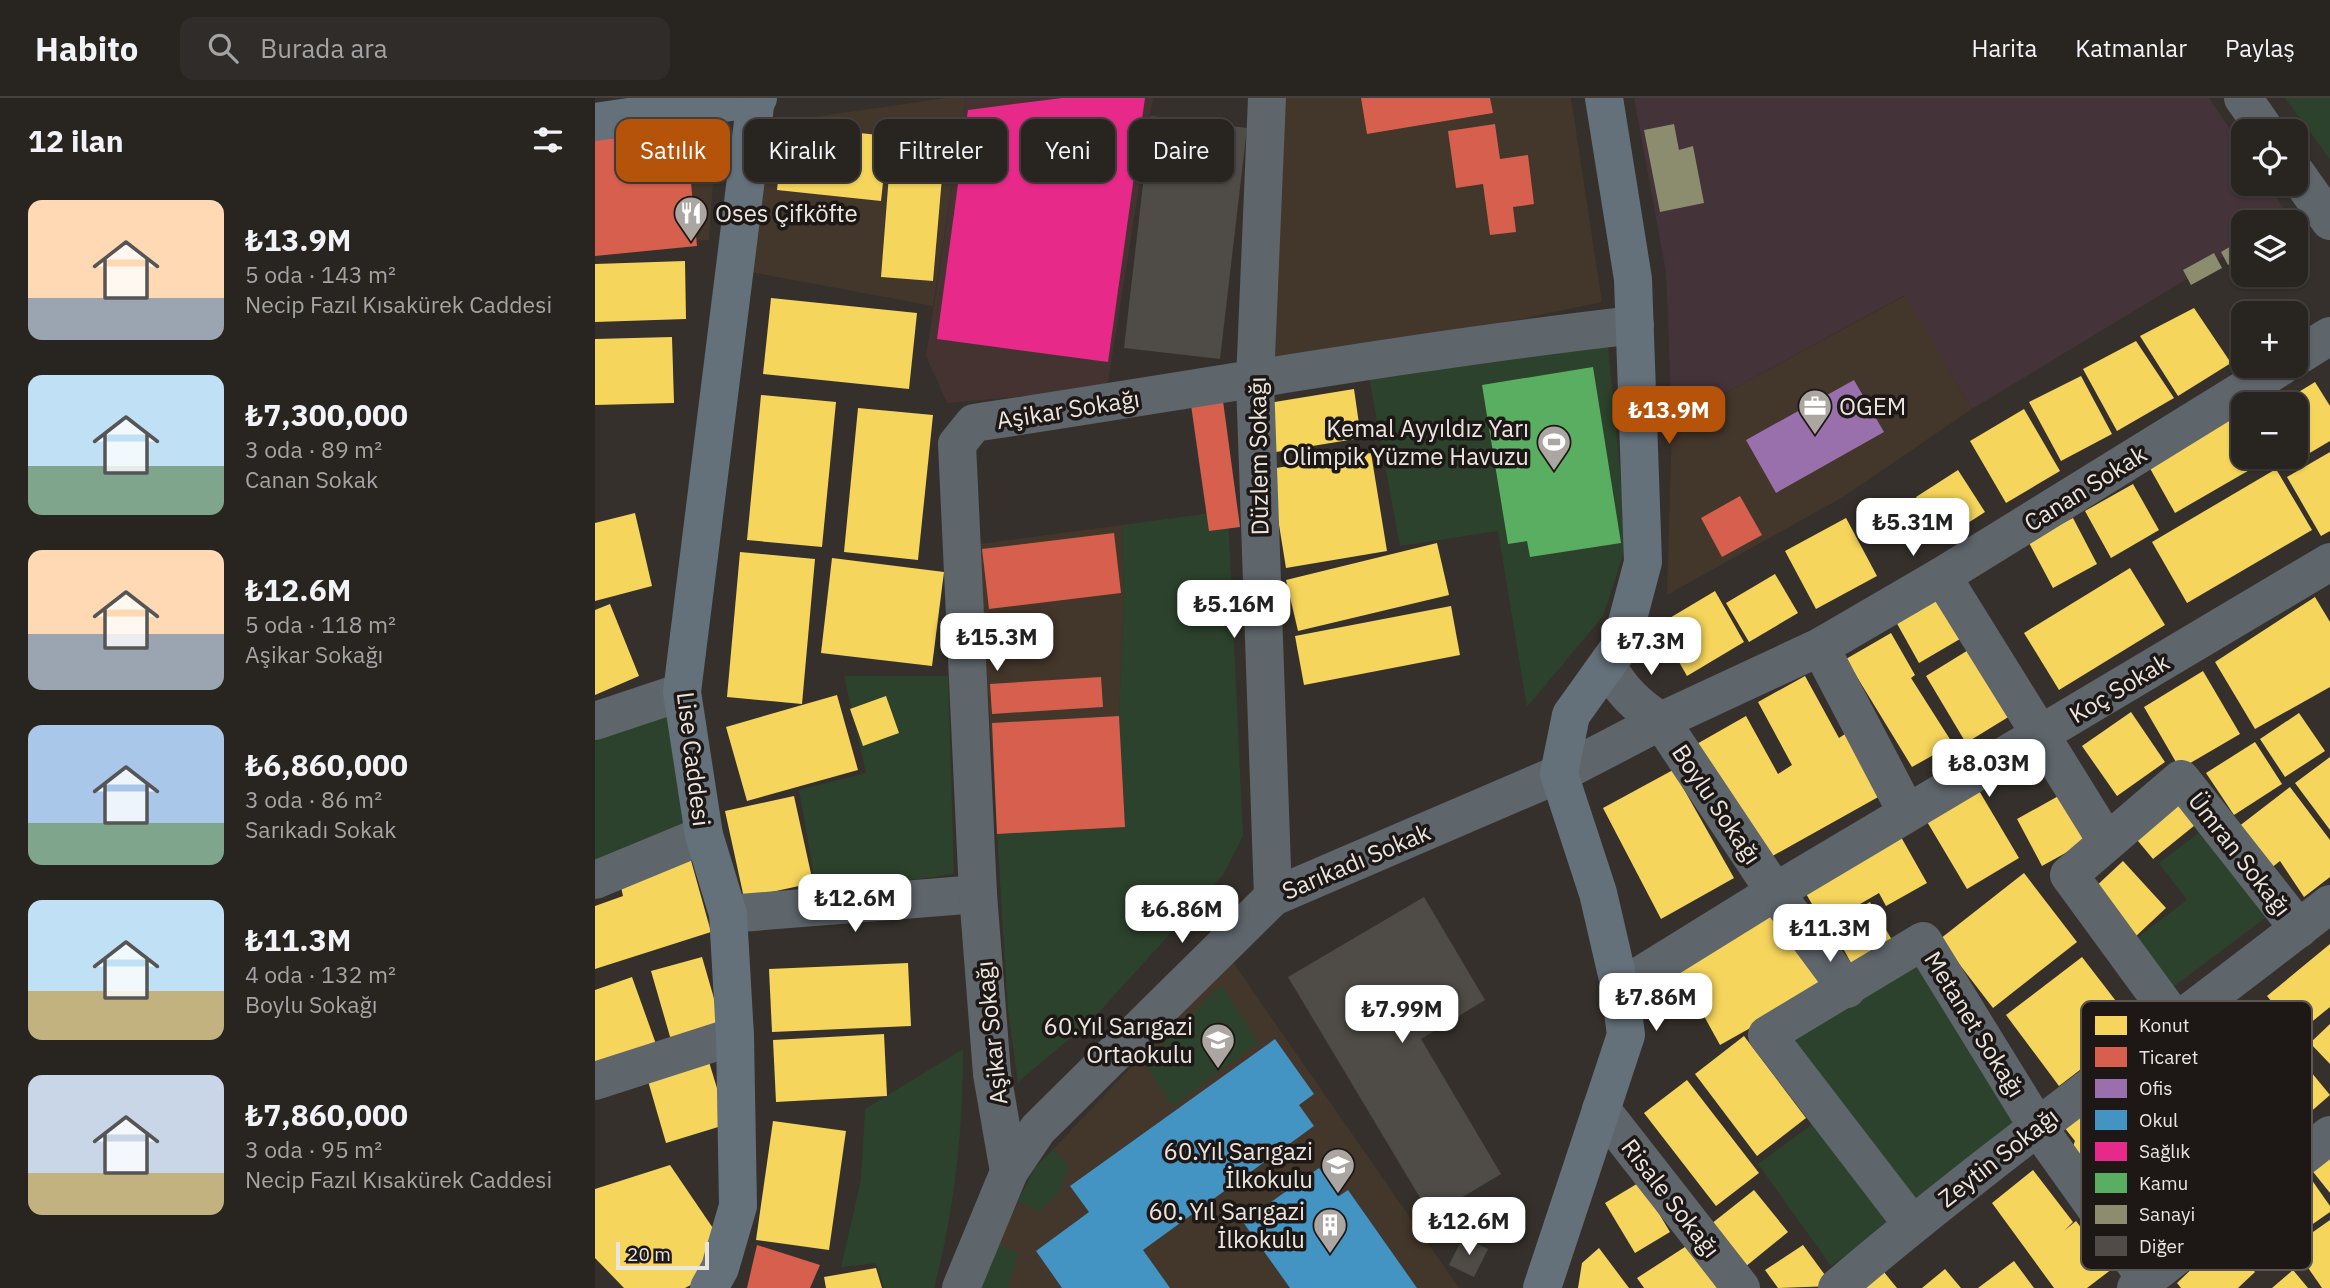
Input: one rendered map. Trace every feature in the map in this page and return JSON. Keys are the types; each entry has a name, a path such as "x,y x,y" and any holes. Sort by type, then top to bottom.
{"main road":[{"path":"595,122 756,98"},
{"name":"Lise Caddesi","path":"709,1288 720,1268 738,1206 735,1036 728,914 703,835 683,692 756,98"},
{"path":"1542,1288 1626,1035 1620,988 1598,893 1559,774 1571,715 1608,667 1621,645 1643,562 1633,279 1605,98"}],"street":[{"name":"Düzlem Sokağı","path":"1267,98 1255,381 1273,897"},
{"path":"2243,98 2258,119"},
{"path":"2308,190 2330,222"},
{"name":"Aşikar Sokağı","path":"1009,1172 992,1074 978,894 957,444 974,423 1255,381 1418,352 1635,325"},
{"path":"2308,350 2330,336"},
{"name":"Canan Sokak","path":"1559,774 1661,721 1820,647 1943,576 2263,378"},
{"name":"Koç Sokak","path":"1620,988 1775,892 2330,562"},
{"path":"1943,576 2106,842 2069,875 2161,1001"},
{"path":"1820,647 1907,813"},
{"path":"1608,667 1638,707 1661,721"},
{"path":"595,721 683,692"},
{"name":"Boylu Sokağı","path":"1661,721 1775,892 1847,989"},
{"name":"Sarıkadı Sokak","path":"961,1288 1009,1172 1038,1129 1273,897 1559,774"},
{"name":"Ümran Sokağı","path":"2106,842 2181,779 2299,929"},
{"path":"595,880 703,835"},
{"path":"728,914 978,894"},
{"name":"Zeytin Sokağı","path":"2207,1001 2330,904"},
{"name":"Metanet Sokağı","path":"1912,1224 1767,1035 1923,941 2081,1193"},
{"path":"595,1081 735,1036"},
{"name":"Zeytin Sokağı","path":"1837,1288 1912,1224 2081,1094"},
{"name":"Risale Sokağı","path":"1601,1109 1741,1288"},
{"path":"2312,1149 2330,1135"},
{"name":"Metanet Sokağı","path":"2132,1270 2142,1285"},
{"path":"2142,1285 2161,1270"}],"shaded area":[{"path":"946,98 966,98 963,119 874,119 874,182 953,182 933,306 750,272 759,182 860,182 860,119 800,119"},
{"path":"966,98 1153,98 1150,119 1129,119 1129,182 1140,182 1107,389 947,403 926,356 953,182 1007,182 1007,119 963,119"},
{"path":"1256,98 1571,98 1602,302 1240,378"},
{"path":"1634,98 2209,98 2231,131 2231,196 2275,196 2285,210 2231,210 2231,252 1972,409 1905,295 1672,422 1666,272"},
{"path":"616,141 616,182 713,182 709,240 595,248 595,145"},
{"path":"1906,295 1972,409 1843,497 1667,595 1672,422"},
{"path":"1122,525 1124,601 1119,716 1125,827 997,834 979,544"},
{"name":"60.Yıl Sarıgazi Ortaokulu","path":"1232,961 1459,1288 976,1288 1035,1168"}],"green space":[{"path":"2285,98 2330,98 2330,159 2308,129 2308,119 2300,119"},
{"name":"Kemal Ayyıldız Yarı Olimpik Yüzme Havuzu","path":"1607,336 1627,543 1603,616 1527,707 1498,531 1400,546 1368,372"},
{"path":"1211,513 1228,516 1243,836 1223,875 1093,1019 1018,1082 1008,1011 997,834 1125,827 1119,716 1124,601 1122,525"},
{"path":"844,676 948,676 954,874 817,893 799,790 866,773"},
{"path":"676,708 694,826 595,869 595,739"},
{"path":"2208,826 2272,913 2169,990 2133,941 2187,900 2159,863"},
{"path":"1919,953 2024,1121 1915,1208 1782,1036"},
{"path":"1222,985 1258,1043 1173,1106 1144,1063"},
{"path":"963,1049 956,1169 934,1288 884,1288 876,1263 841,1267 861,1180 865,1109"},
{"path":"1822,1117 1896,1219 1831,1266 1758,1164"},
{"path":"1053,1149 1069,1167 1060,1191 1039,1212 1018,1201 1035,1168"},
{"path":"997,1244 1018,1253 1008,1288 976,1288"}],"building: Konut":[{"path":"860,133 874,135 874,182 883,182 881,201 777,190 778,182 860,182"},
{"path":"888,182 942,182 933,281 881,277"},
{"path":"685,261 686,319 595,322 595,264"},
{"path":"771,298 917,313 909,389 763,374"},
{"path":"2194,308 2231,363 2178,396 2140,336"},
{"path":"672,337 674,403 595,405 595,339"},
{"path":"2136,341 2174,398 2117,431 2083,369"},
{"path":"2081,376 2112,434 2061,461 2029,402"},
{"path":"2315,382 2330,406 2330,441 2308,454 2308,392 2299,392"},
{"path":"1354,389 1361,438 1276,452 1268,403"},
{"path":"761,395 836,402 822,547 747,540"},
{"path":"858,408 933,415 918,560 844,552"},
{"path":"2024,409 2060,471 2006,503 1970,441"},
{"path":"2231,413 2231,469 2251,469 2175,513 2147,463"},
{"path":"2330,452 2330,531 2321,536 2287,477 2301,469 2308,469 2308,465"},
{"path":"1371,453 1387,551 1286,568 1270,469"},
{"path":"2276,469 2312,530 2187,603 2152,542"},
{"path":"1958,470 1985,512 1943,539 1916,497"},
{"path":"2133,484 2159,530 2111,558 2085,511"},
{"path":"635,513 652,586 595,601 595,523"},
{"path":"1846,518 1877,576 1816,609 1785,551"},
{"path":"2073,518 2097,564 2053,588 2028,541"},
{"path":"1437,543 1449,595 1298,631 1286,580"},
{"path":"740,552 815,559 802,704 727,697"},
{"path":"832,558 944,572 932,666 821,653"},
{"path":"2130,568 2165,625 2059,690 2024,633"},
{"path":"1775,574 1798,613 1749,642 1726,603"},
{"path":"1715,591 1744,642 1687,676 1658,625"},
{"path":"1936,597 1960,639 1919,663 1895,620"},
{"path":"2315,597 2330,622 2330,687 2255,729 2215,662"},
{"path":"610,604 639,676 595,695 595,610"},
{"path":"1451,606 1460,655 1304,685 1295,636"},
{"path":"1891,633 1915,675 1911,678 1953,744 1912,767 1846,659"},
{"path":"1970,649 2010,716 1966,743 1926,676"},
{"path":"2203,671 2240,734 2180,769 2144,707"},
{"path":"1805,676 1839,738 1845,734 1880,796 1760,863 1695,745 1746,716 1778,774 1792,765 1758,702"},
{"path":"837,695 858,770 747,801 726,727"},
{"path":"886,696 899,733 863,746 850,709"},
{"path":"2131,712 2165,762 2117,796 2082,746"},
{"path":"2299,713 2325,751 2285,777 2260,739"},
{"path":"2255,742 2282,784 2234,815 2206,773"},
{"path":"2330,757 2330,830 2295,783"},
{"path":"1673,770 1734,878 1661,919 1603,808"},
{"path":"2181,786 2205,817 2153,859 2128,829"},
{"path":"2290,787 2330,840 2330,877 2304,897 2280,861 2270,869 2238,827"},
{"path":"1978,789 2019,858 1967,889 1926,820"},
{"path":"2062,794 2087,841 2042,866 2017,819"},
{"path":"794,796 813,883 744,898 725,811"},
{"path":"1901,837 1927,883 1886,906 1879,893 1824,925 1805,892"},
{"path":"690,857 711,932 595,969 595,906 623,896 619,878"},
{"path":"2123,861 2166,908 2135,937 2092,890"},
{"path":"2024,873 2077,942 1993,1008 1940,939"},
{"path":"1782,902 1827,985 1720,1045 1674,962"},
{"path":"1870,902 1896,947 1855,970 1830,925"},
{"path":"2330,944 2330,1007 2312,1022 2312,1001 2271,1001 2267,996"},
{"path":"702,957 722,1026 671,1040 651,971"},
{"path":"2082,957 2116,1001 2081,1001 2081,1069 2059,1086 2006,1015"},
{"path":"908,963 911,1026 772,1032 769,969"},
{"path":"632,977 656,1044 595,1065 595,990"},
{"path":"2330,1024 2330,1064 2312,1045 2312,1041"},
{"path":"884,1034 887,1096 776,1102 773,1040"},
{"path":"1744,1036 1806,1118 1757,1156 1695,1074"},
{"path":"709,1062 728,1124 666,1143 648,1081"},
{"path":"2312,1073 2330,1095 2312,1111"},
{"path":"1687,1080 1759,1173 1716,1206 1644,1113"},
{"path":"2081,1114 2081,1169 2070,1154 2075,1141 2064,1127"},
{"path":"773,1121 846,1131 829,1250 756,1240"},
{"path":"2330,1144 2330,1193 2312,1170 2312,1158"},
{"path":"670,1165 719,1237 704,1278 685,1288 624,1288 595,1258 595,1189"},
{"path":"2033,1170 2073,1222 2064,1231 2076,1221 2081,1228 2081,1270 2111,1270 2087,1288 2054,1288 1992,1203"},
{"path":"2312,1180 2330,1206 2330,1212 2312,1225"},
{"path":"1640,1182 1670,1232 1635,1253 1605,1203"},
{"path":"1754,1190 1788,1232 1745,1267 1711,1224"},
{"path":"2330,1220 2330,1288 2322,1288 2310,1270 2312,1270 2312,1233"},
{"path":"1688,1245 1717,1288 1644,1288 1637,1278"},
{"path":"1803,1245 1833,1286 1778,1288 1765,1270"},
{"path":"1599,1248 1629,1288 1578,1288 1582,1263"},
{"path":"2014,1261 2034,1288 1978,1288"},
{"path":"1879,1266 1897,1288 1852,1288"},
{"path":"876,1268 882,1288 826,1288 824,1277"},
{"path":"1945,1269 1961,1288 1922,1288"},
{"path":"2191,1270 2255,1272 2238,1288 2181,1288 2177,1283"},
{"path":"2293,1270 2308,1288 2272,1288"}],"building: Ticaret":[{"path":"1361,98 1490,98 1493,113 1367,134"},
{"path":"1495,124 1500,159 1528,155 1534,204 1513,207 1516,232 1490,235 1483,184 1456,188 1448,131"},
{"path":"616,138 616,182 691,182 697,246 595,256 595,140"},
{"path":"1223,401 1240,527 1209,531 1191,405"},
{"path":"1740,496 1762,535 1722,557 1701,518"},
{"path":"1114,533 1121,593 989,609 982,549"},
{"path":"1101,677 1103,707 992,714 990,684"},
{"path":"1119,716 1125,827 997,834 992,723"},
{"path":"757,1245 820,1265 810,1288 747,1288"}],"building: Ofis":[{"name":"OGEM","path":"1854,380 1884,432 1776,493 1746,440"}],"building: Okul":[{"path":"1275,1039 1314,1094 1299,1105 1314,1126 1143,1250 1170,1288 1062,1288 1036,1251 1089,1212 1070,1186"},
{"name":"60.Yıl Sarıgazi İlkokulu","path":"1319,1168 1339,1196 1348,1190 1417,1288 1290,1288 1243,1222"}],"building: Sağlık":[{"path":"1062,98 1145,98 1142,119 1129,119 1129,182 1133,182 1108,362 937,339 958,182 1007,182 1007,119 967,119 968,110"}],"building: Kamu":[{"name":"Kemal Ayyıldız Yarı Olimpik Yüzme Havuzu","path":"1593,367 1621,543 1530,557 1527,541 1508,544 1482,385"}],"building: Sanayi":[{"path":"1674,124 1679,150 1693,146 1704,203 1660,212 1644,130"},
{"path":"2231,246 2231,263 2228,265 2221,252"},
{"path":"2214,253 2222,268 2191,285 2183,270"}],"building: Diğer":[{"path":"1151,116 1175,119 1151,119"},
{"path":"1234,126 1247,128 1220,359 1124,348 1143,182 1234,182"},
{"path":"1424,897 1485,1000 1421,1039 1501,1174 1431,1216 1288,977"},
{"path":"1463,1237 1488,1249 1474,1277 1449,1265"}],"place":[{"name":"Oses Çifköfte","path":"691,243"},
{"name":"OGEM","path":"1815,436"},
{"name":"Kemal Ayyıldız Yarı Olimpik Yüzme Havuzu","path":"1554,472"},
{"name":"60.Yıl Sarıgazi Ortaokulu","path":"1218,1070"},
{"name":"60.Yıl Sarıgazi İlkokulu","path":"1338,1195"},
{"name":"60. Yıl Sarıgazi İlkokulu","path":"1330,1255"}]}
